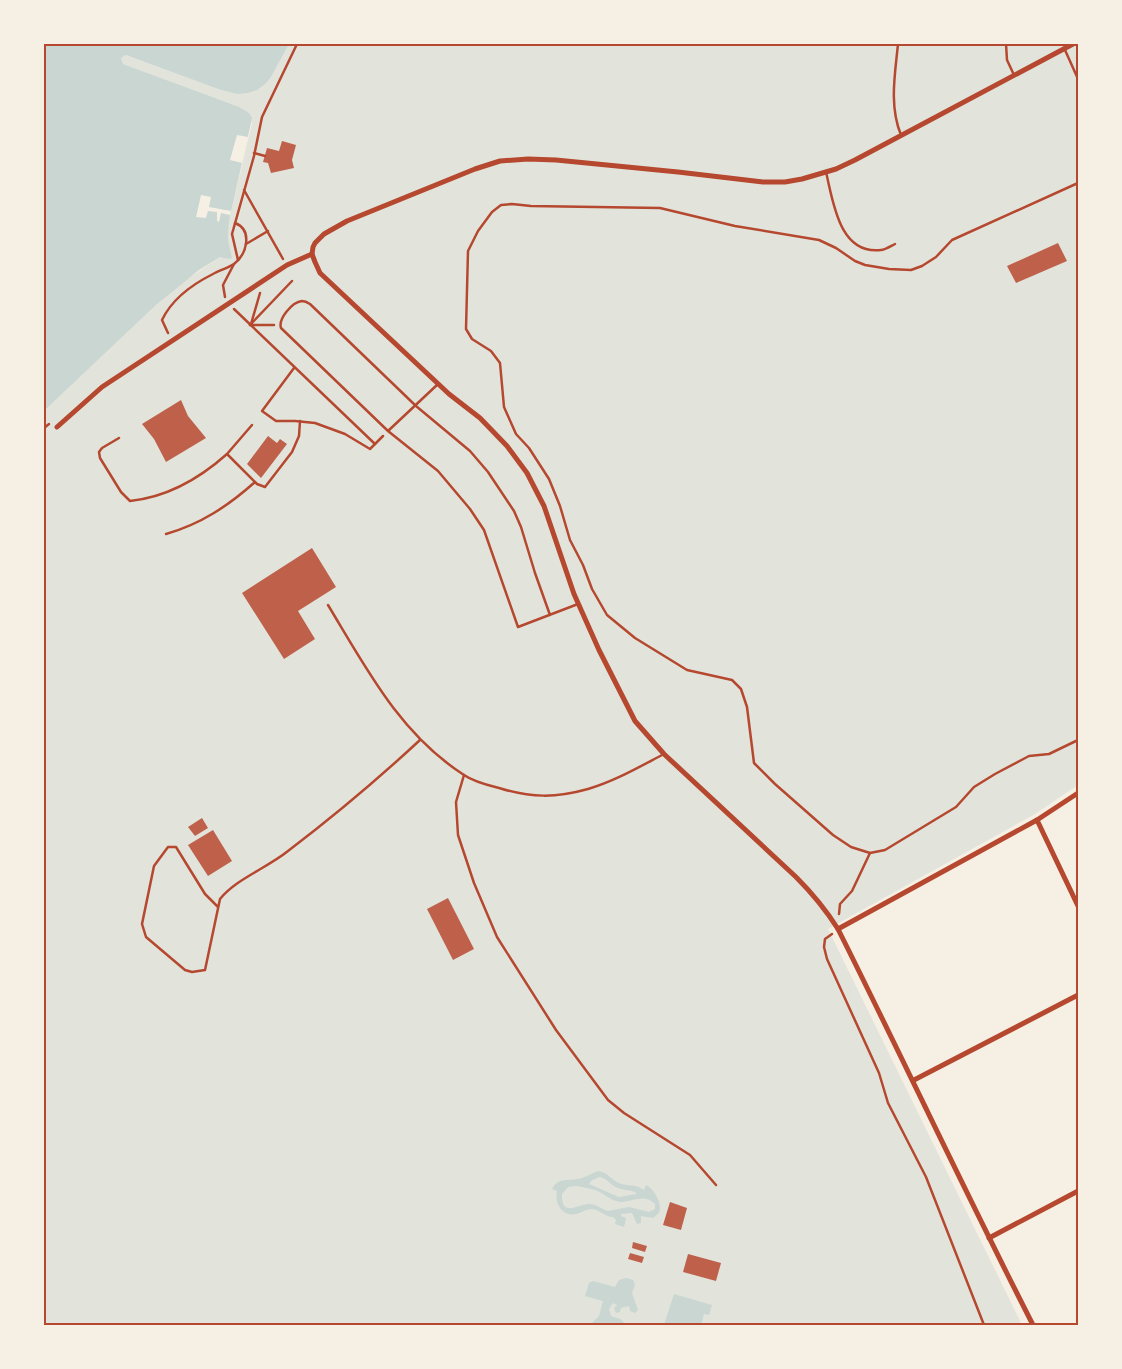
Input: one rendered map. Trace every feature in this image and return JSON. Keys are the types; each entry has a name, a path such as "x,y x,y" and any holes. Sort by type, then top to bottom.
{"street":[{"path":"1032,1325 914,1080 838,929 810,891 664,754 635,721 578,604 544,506 527,473 507,446 480,418 438,384 320,272 312,254 315,243 324,234 347,222 475,169 500,161 556,160 763,182 802,180 855,160 1073,44"},
{"path":"57,427 102,387 261,282 287,266 312,254"},
{"path":"838,929 1037,820 1078,792"},
{"path":"1037,820 1078,906"},
{"path":"914,1080 1078,995"},
{"path":"989,1238 1078,1191"}],"lane":[{"path":"898,44 893,97 896,119 901,135"},
{"path":"1006,44 1007,60 1014,75"},
{"path":"1065,48 1078,79"},
{"path":"826,172 839,223 853,243 866,249 881,250 895,244"},
{"path":"550,615 521,527 503,494 488,472 470,451 416,406 310,304 301,301 297,303 281,319 280,324 284,331 388,431 438,471 480,523 518,627 550,615 578,604"},
{"path":"388,431 438,384"},
{"path":"328,605 384,697 420,740 464,775 486,784 528,796 554,795 588,789 608,782 664,754"},
{"path":"218,907 204,894 176,847 168,847 154,866 142,924 146,937 185,970 192,972 205,970 220,899 227,890 288,852 420,740"},
{"path":"464,775 456,802 458,835 474,883 497,937 556,1030 608,1100 624,1113 690,1156 716,1185"}],"path":[{"path":"238,260 232,234 262,117 297,44"},
{"path":"254,153 264,156"},
{"path":"1078,182 952,240 930,262 911,270 889,270 865,265 819,240 735,226 660,208 512,204 501,206 492,212 478,230 468,251 466,329 472,339 491,351 500,363 504,407 516,434 529,448 549,479 560,506 570,540 583,565 592,589 607,615 635,638 687,670 732,680 741,689 747,707 754,763 833,835 851,847 870,853 885,850 956,806 974,787 995,774 1029,756 1049,754 1078,740"},
{"path":"243,189 287,266"},
{"path":"173,340 162,322 165,313 179,297 202,280 234,264 246,249 244,230 234,223"},
{"path":"246,244 268,231"},
{"path":"234,264 224,285 223,292 230,304 250,326 375,444"},
{"path":"250,326 292,281"},
{"path":"250,326 261,290 261,282"},
{"path":"250,326 280,324"},
{"path":"294,368 262,411 276,421 315,423 345,434 370,449 388,431"},
{"path":"227,454 255,482 265,487 292,452 299,436 300,421"},
{"path":"119,438 102,448 99,452 100,458 120,492 130,501 181,487 211,468 227,454 252,425"},
{"path":"166,534 184,529 205,519 227,506 255,482"},
{"path":"870,853 852,891 840,904 838,929 825,939 824,947 827,959 879,1073 888,1103 926,1177 984,1325"}],"shaded area":[{"path":"44,44 289,44 271,77 265,84 257,90 237,94 218,89 126,55 121,58 123,64 239,107 249,113 252,118 229,221 228,240 232,258 220,257 199,270 156,305 44,411"},
{"path":"289,44 1078,44 1078,785 1035,814 828,929 1022,1325 44,1325 44,411 156,305 186,280 220,257 231,258 228,240 229,221 252,123 244,110 123,64 121,58 126,55 218,89 271,77"},
{"path":"598,1171 619,1183 644,1190 646,1185 657,1197 660,1205 659,1213 653,1218 641,1216 641,1223 637,1224 632,1213 621,1214 621,1216 626,1218 624,1227 615,1224 616,1220 613,1217 594,1209 571,1214 563,1211 558,1204 557,1191 552,1189 555,1185 561,1181 582,1178","holes":["600,1177 616,1187 633,1191 637,1194 619,1197 589,1184 592,1180","576,1186 595,1190 610,1199 621,1202 647,1199 655,1204 655,1209 649,1212 629,1207 608,1211 589,1204 567,1208 562,1201 562,1194 568,1187"]},
{"path":"626,1278 633,1280 635,1285 632,1293 638,1310 635,1313 630,1311 629,1306 621,1308 620,1312 616,1313 614,1308 617,1305 613,1303 609,1309 611,1316 620,1319 627,1325 590,1325 599,1316 603,1301 585,1296 589,1283 593,1281 615,1287 619,1280"},
{"path":"674,1294 712,1305 709,1315 704,1314 701,1325 664,1325"}],"pier":[{"path":"237,135 248,137 242,163 230,160"},
{"path":"201,195 211,197 209,207 231,211 230,215 221,213 219,222 217,221 217,212 208,211 206,218 196,217"}],"building":[{"path":"282,141 296,145 292,160 294,168 271,173 268,163 263,162 267,148 279,151"},
{"path":"1058,243 1067,261 1016,283 1007,266"},
{"path":"181,400 188,416 206,438 166,462 154,439 142,424"},
{"path":"268,436 277,443 280,439 287,444 261,478 247,464"},
{"path":"312,548 336,587 298,611 315,639 284,659 242,593"},
{"path":"202,818 208,828 195,836 188,827"},
{"path":"213,830 232,861 208,876 188,845"},
{"path":"448,898 474,949 453,960 427,909"},
{"path":"670,1202 687,1208 681,1230 663,1225"},
{"path":"633,1242 647,1246 645,1252 632,1248"},
{"path":"630,1253 644,1257 642,1263 628,1259"},
{"path":"688,1254 721,1263 716,1281 683,1272"}]}
